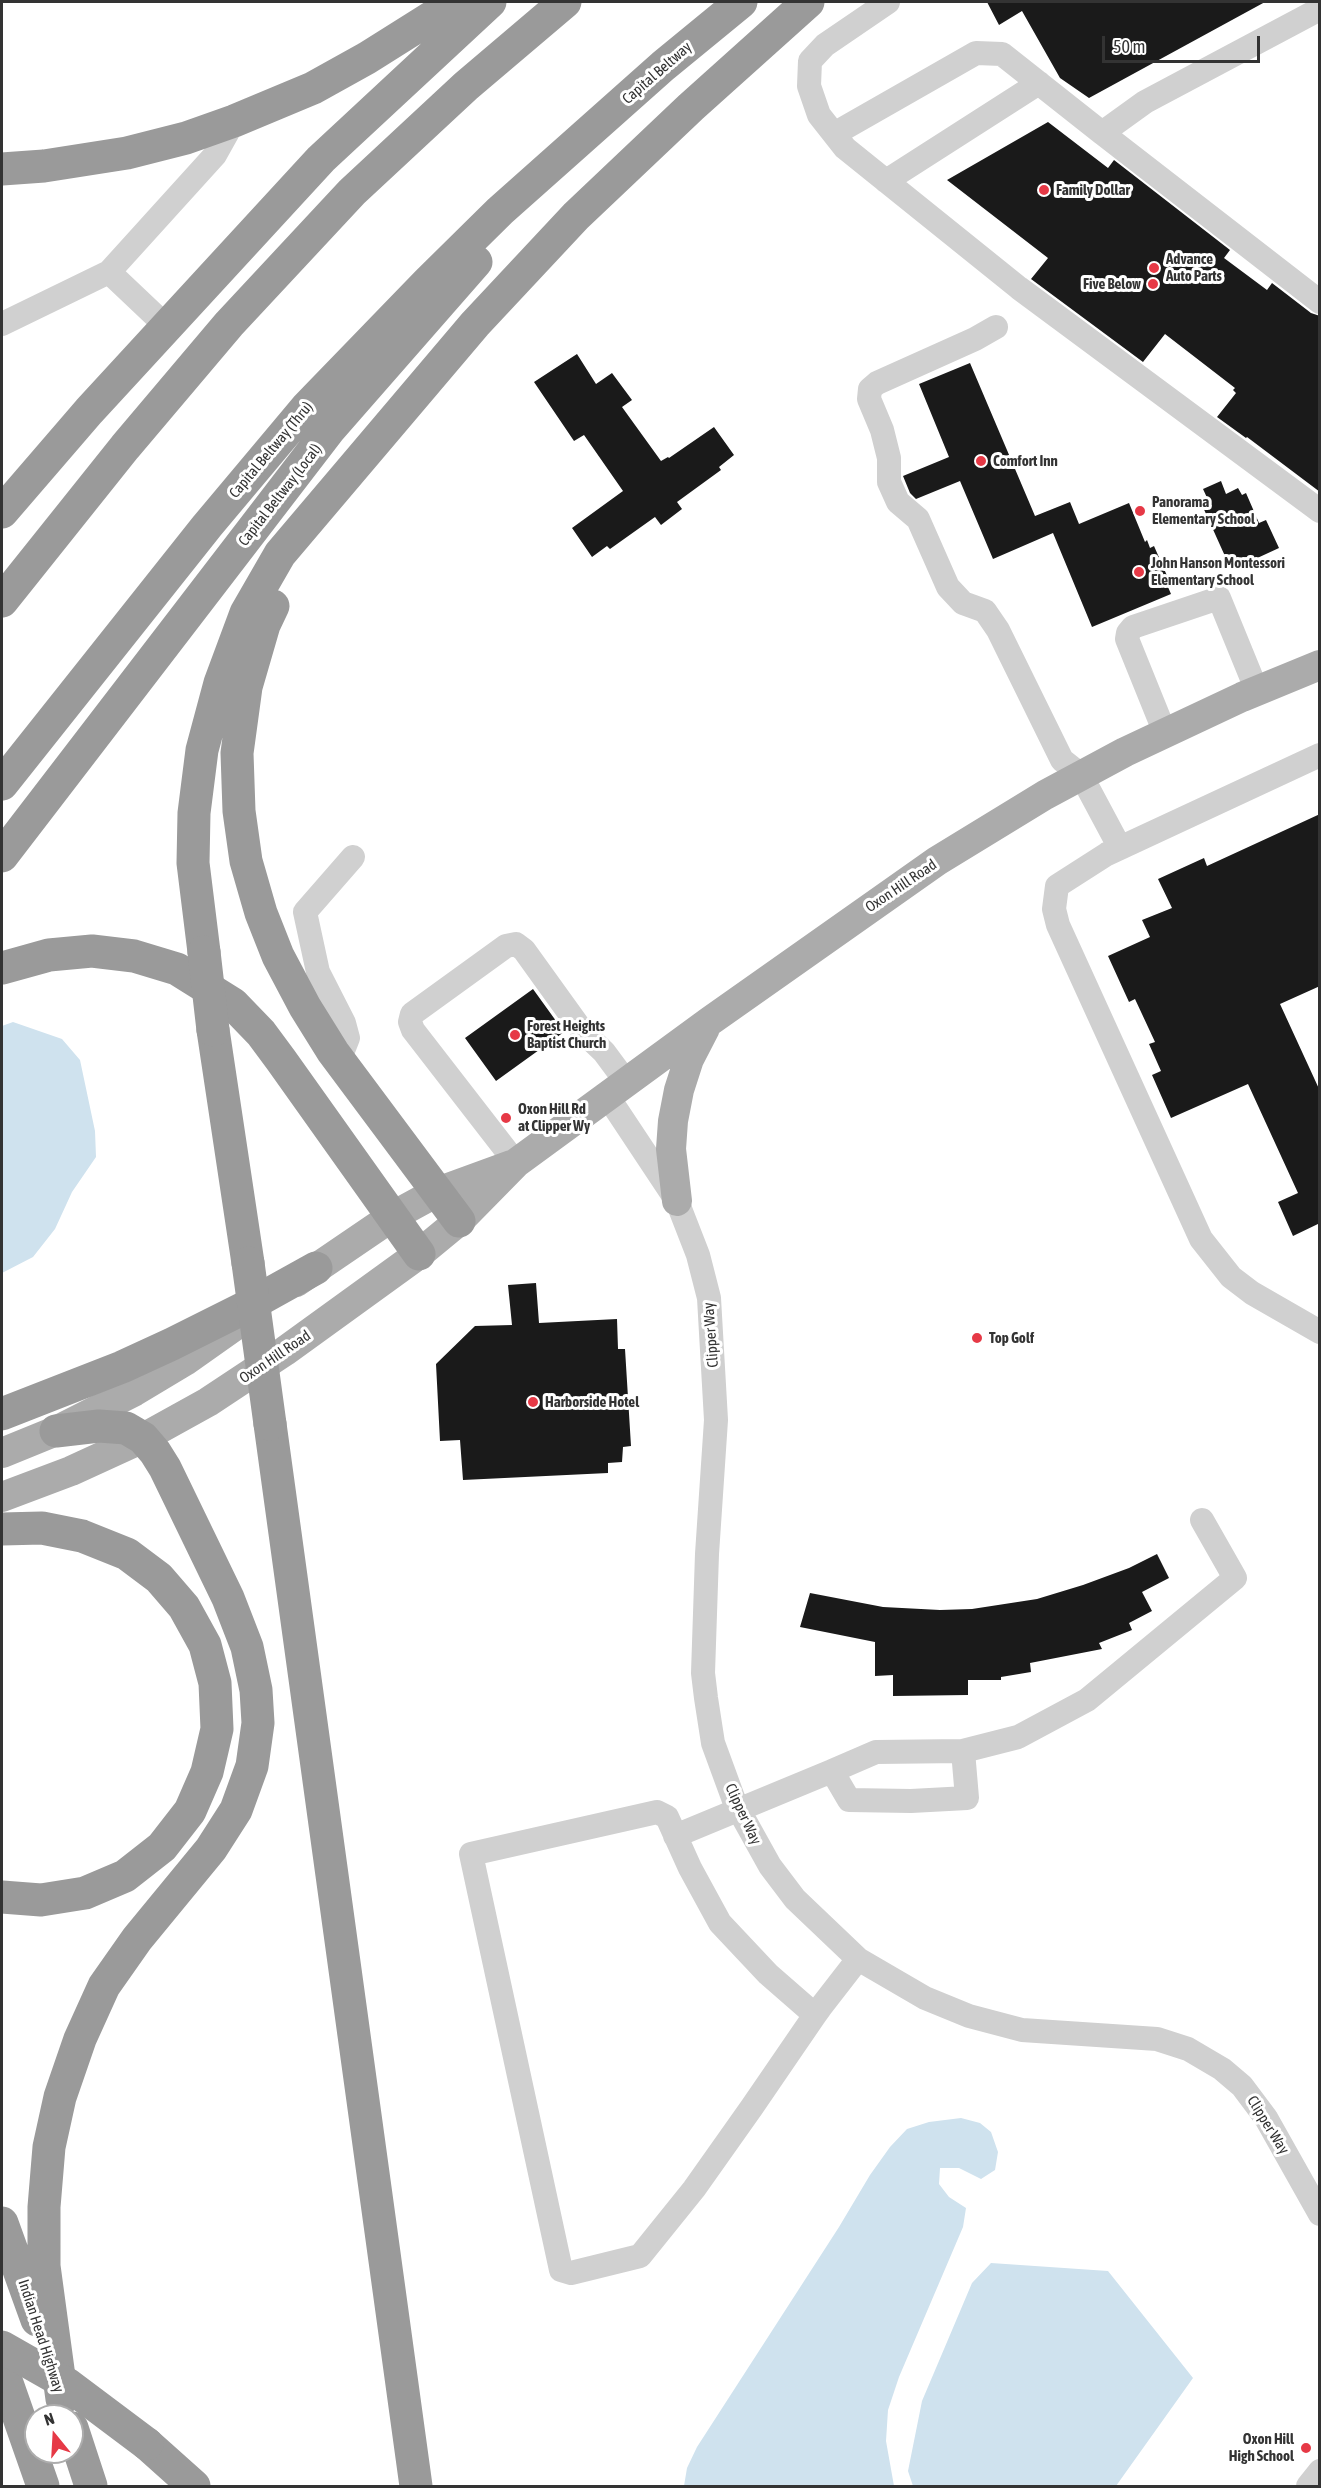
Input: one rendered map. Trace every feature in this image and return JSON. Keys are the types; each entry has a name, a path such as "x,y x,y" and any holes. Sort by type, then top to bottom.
{"highway":[{"path":"2,169 44,166 126,153 186,138 234,121 313,88 367,58 456,2"},
{"path":"2,512 166,326 321,159 490,2"},
{"path":"2,601 125,447 222,333 352,192 466,86 565,2"},
{"name":"Capital Beltway","path":"574,146 663,66 741,2"},
{"path":"416,2487 248,1263 213,1030 193,863 194,813 202,750 220,683 246,613 280,554 356,462 476,324 576,216 691,107 808,2"},
{"name":"Capital Beltway (Thru)","path":"2,784 207,526 306,408 500,211 574,146"},
{"name":"Capital Beltway (Local)","path":"2,856 329,430 466,273 538,197 574,146"},
{"path":"356,462 293,564 264,625 246,687 237,753 239,811 246,861 261,913 278,956 304,1007 339,1061 459,1221"},
{"path":"2,968 49,955 92,951 134,957 177,969 232,1004 261,1033 419,1254"},
{"path":"2,1414 142,1358 244,1308 316,1268"},
{"path":"56,1431 99,1426 126,1428 143,1438 165,1468 228,1598 247,1647 256,1690 258,1723 252,1766 236,1810 211,1849 137,1939 104,1986 80,2039 60,2097 50,2147 46,2187 44,2266 65,2404"},
{"path":"2,1529 42,1528 82,1536 127,1554 159,1578 184,1607 205,1645 215,1683 217,1729 207,1772 190,1810 162,1847 125,1876 85,1893 41,1900 2,1897"},
{"name":"Indian Head Highway","path":"2,2223 33,2305 64,2404"},
{"path":"2,2347 67,2384 147,2444 194,2487"},
{"path":"2,2369 43,2487"},
{"name":"Indian Head Highway","path":"83,2464 91,2487"}],"main road":[{"name":"Oxon Hill Road","path":"2,1497 71,1471 143,1438 228,1389 285,1351 419,1254 459,1221 516,1163 848,922 937,861 1081,775 1165,733 1320,665"},
{"path":"677,1201 671,1149 673,1121 679,1090 689,1059 710,1021"},
{"name":"Oxon Hill Road","path":"2,1453 56,1431 135,1391 185,1361 393,1216 437,1192 516,1163"}],"street":[{"path":"888,2 825,45 810,61 809,86 819,115 845,148 1019,288 1320,511"},
{"path":"1102,133 1146,102 1320,9"},
{"path":"834,134 976,53 1002,54 1102,133 1316,291"},
{"path":"886,181 1039,83"},
{"path":"2,324 109,272 215,155 234,121"},
{"path":"109,272 166,326"},
{"path":"996,327 975,339 877,383 870,389 868,399 882,430 889,458 889,482 898,502 918,519 948,586 963,603 985,611 998,630 1062,760 1081,775 1120,848"},
{"path":"1165,733 1127,639 1133,627 1219,598 1257,691"},
{"path":"1320,755 1120,848 1057,886 1054,909 1058,925 1201,1239 1231,1277 1252,1293 1320,1332"},
{"path":"339,1061 348,1038 344,1023 318,972 305,912 353,857"},
{"name":"Clipper Way","path":"516,1163 413,1029 410,1022 412,1014 506,946 516,944 524,950 583,1032 604,1052 617,1090 677,1201 698,1255 709,1298 716,1419 709,1500 704,1673 713,1743 738,1809 770,1866 795,1899 858,1959 925,1998 969,2016 1022,2030 1157,2039 1188,2049 1222,2069 1242,2086 1266,2118 1320,2214"},
{"path":"675,1836 876,1752 963,1751 1018,1737 1087,1700 1235,1578 1202,1520"},
{"path":"832,1771 849,1800 911,1801 967,1798 963,1751"},
{"path":"815,2015 768,1974 720,1923 667,1817 657,1812 471,1854 561,2270 571,2273 640,2256 694,2189 815,2015 858,1959"},
{"path":"1308,2487 1320,2471"}],"water":[{"path":"13,1022 62,1039 80,1060 95,1131 96,1157 72,1192 55,1229 33,1257 2,1273 2,1026"},
{"path":"961,2118 980,2123 991,2132 998,2152 995,2170 981,2179 959,2168 940,2168 939,2184 949,2197 966,2208 963,2227 899,2377 888,2410 886,2441 894,2486 684,2486 687,2468 697,2447 890,2147 907,2129 929,2122"},
{"path":"991,2263 1108,2271 1193,2378 1116,2486 913,2486 908,2471 922,2401 972,2283"}],"building":[{"path":"987,2 1265,2 1089,98 1060,78 1022,11 999,25"},
{"path":"1048,122 1108,168 1114,160 1230,250 1224,258 1267,290 1272,283 1311,313 1320,316 1320,492 1217,417 1236,393 1233,390 1235,388 1165,334 1143,362 1031,279 1048,258 947,180"},
{"path":"577,354 596,384 612,373 632,400 622,407 661,461 714,427 734,455 719,467 721,470 677,502 682,509 661,525 655,517 610,549 607,546 592,557 572,528 623,491 584,435 574,441 534,382"},
{"path":"970,363 1035,516 1070,502 1079,524 1129,503 1145,542 1147,540 1150,548 1154,546 1168,578 1165,580 1171,594 1092,627 1053,533 993,559 960,481 916,499 910,493 903,476 949,457 919,384"},
{"path":"1221,481 1226,494 1238,488 1242,495 1246,493 1259,523 1266,520 1279,548 1253,560 1251,556 1229,565 1202,505 1209,502 1203,489"},
{"path":"1320,814 1320,986 1280,1004 1320,1091 1320,1223 1293,1236 1278,1202 1298,1193 1248,1084 1171,1118 1152,1075 1161,1071 1149,1044 1155,1042 1135,999 1129,1002 1108,956 1150,937 1142,920 1172,908 1158,879 1204,858 1207,866"},
{"name":"Forest Heights Baptist Church","path":"533,989 564,1032 496,1081 465,1038"},
{"name":"Harborside Hotel","path":"536,1283 539,1323 617,1319 618,1349 625,1349 631,1446 623,1447 622,1462 608,1463 608,1473 463,1480 460,1440 440,1441 436,1364 475,1326 512,1325 508,1285"},
{"path":"1157,1554 1169,1578 1142,1592 1152,1611 1129,1623 1132,1630 1099,1643 1102,1649 1030,1663 1031,1672 1001,1677 1001,1680 968,1680 968,1695 893,1696 893,1675 875,1676 875,1642 800,1627 810,1593 883,1607 972,1609 1037,1599 1129,1568"}],"place":[{"name":"Family Dollar","path":"1044,190"},
{"name":"Advance Auto Parts","path":"1154,268"},
{"name":"Five Below","path":"1153,284"},
{"name":"Comfort Inn","path":"981,461"},
{"name":"Panorama Elementary School","path":"1140,511"},
{"name":"John Hanson Montessori Elementary School","path":"1139,572"},
{"name":"Forest Heights Baptist Church","path":"515,1035"},
{"name":"Oxon Hill Rd at Clipper Wy","path":"506,1118"},
{"name":"Top Golf","path":"977,1338"},
{"name":"Harborside Hotel","path":"533,1402"},
{"name":"Oxon Hill High School","path":"1306,2448"}]}
